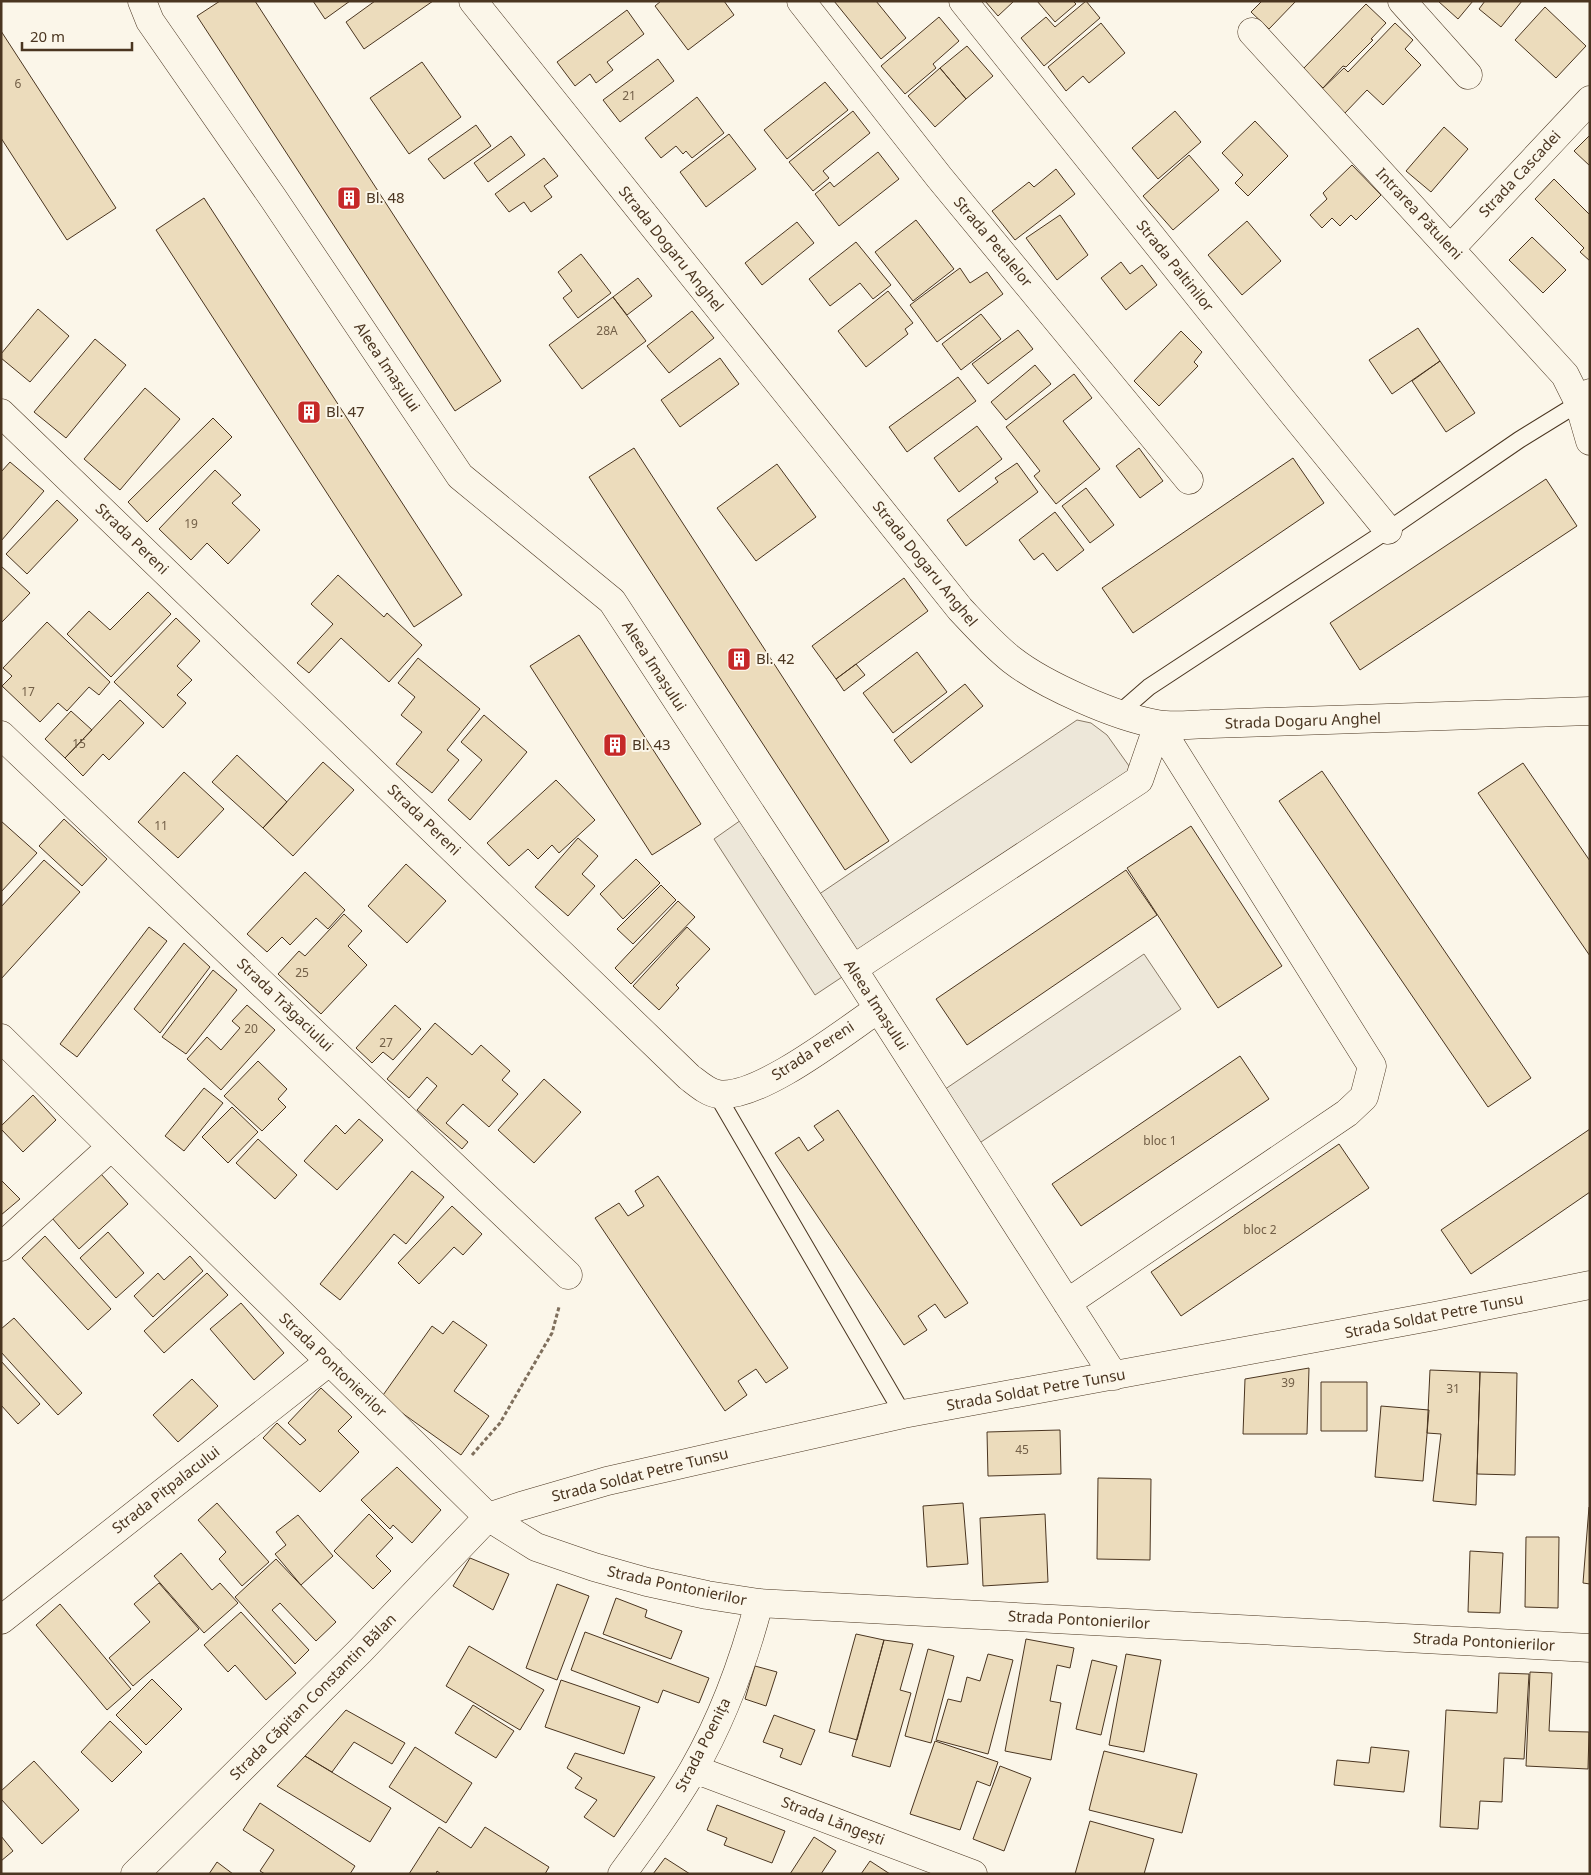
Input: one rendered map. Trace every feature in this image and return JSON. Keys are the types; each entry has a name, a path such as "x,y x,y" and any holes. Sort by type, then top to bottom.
{"street":[{"name":"Aleea Imașului","path":"142,1 150,21 273,198 460,476 612,601 853,969 1114,1376"},
{"name":"Strada Dogaru Anghel","path":"473,1 960,609 1011,660 1057,687 1118,714 1158,724 1210,724 1590,711"},
{"name":"Strada Petalelor","path":"801,1 939,177 1189,480"},
{"name":"Strada Paltinilor","path":"963,1 1388,530"},
{"path":"1402,1 1468,75"},
{"name":"Intrarea Pătuleni","path":"1252,32 1565,375 1584,398 1590,441"},
{"name":"Strada Cascadei","path":"1450,248 1590,100"},
{"name":"Strada Pereni","path":"1,413 682,1070 703,1087 717,1094 731,1094 748,1090 794,1067 878,1009"},
{"path":"853,969 1139,780 1158,724"},
{"path":"1068,1303 1347,1113 1364,1097 1372,1066 1158,724"},
{"name":"Strada Trăgaciului","path":"1,735 568,1275"},
{"name":"Strada Pontonierilor","path":"1,1038 488,1518 536,1547 594,1567 647,1582 707,1595 759,1603 1590,1648"},
{"path":"1,1247 110,1147"},
{"name":"Strada Soldat Petre Tunsu","path":"488,1518 530,1503 607,1481 903,1414 1435,1316 1590,1285"},
{"name":"Strada Pitpalacului","path":"1,1620 330,1361"},
{"name":"Strada Căpitan Constantin Bălan","path":"135,1874 354,1658 488,1518"},
{"name":"Strada Poenița","path":"622,1874 674,1801 694,1769 737,1673 759,1603"},
{"name":"Strada Lăngești","path":"694,1769 973,1874"}],"lane":[{"path":"1118,714 1149,687 1584,398"},
{"path":"717,1094 903,1414"}],"path":[{"path":"449,1479 500,1423 552,1333 568,1275"}],"shaded area":[{"path":"1077,720 1091,723 1107,735 1139,780 815,995 714,839 751,813 809,901"},
{"path":"1144,954 1181,1009 969,1150 935,1096"}],"building":[{"name":"Bl. 48","path":"220,1 255,1 501,381 455,411 197,16"},
{"path":"313,1 350,1 325,19"},
{"path":"375,1 433,1 364,49 346,22"},
{"path":"661,1 724,1 734,15 688,50 655,6"},
{"path":"834,1 876,1 906,38 881,59"},
{"path":"985,1 1014,1 998,16"},
{"path":"1037,1 1073,1 1076,4 1055,22"},
{"path":"1086,1 1100,18 1044,66 1021,38 1046,17 1055,27"},
{"path":"1262,1 1296,1 1269,29 1251,12"},
{"path":"1438,1 1473,1 1458,19"},
{"path":"1485,1 1522,1 1501,27 1479,9"},
{"path":"1366,4 1386,23 1371,39 1373,40 1346,67 1343,66 1323,88 1303,69"},
{"path":"1545,7 1586,46 1556,78 1515,40"},
{"path":"627,10 644,34 607,62 613,70 596,83 590,74 575,86 557,62"},
{"path":"939,17 959,41 933,64 936,68 905,94 881,66"},
{"path":"1101,23 1125,53 1089,83 1083,76 1066,91 1048,67"},
{"path":"1395,23 1413,40 1405,49 1421,65 1383,105 1367,90 1344,114 1320,91 1344,68 1348,72"},
{"path":"1,31 116,208 67,240 1,138"},
{"path":"967,46 993,76 966,99 940,68"},
{"path":"658,59 674,81 620,122 603,100"},
{"path":"422,62 461,117 409,154 370,98"},
{"path":"940,68 966,99 935,127 908,96"},
{"path":"825,82 848,110 787,159 764,130"},
{"path":"697,97 724,133 692,158 686,151 683,154 676,146 661,158 645,138"},
{"path":"853,111 870,133 823,171 829,178 813,191 789,162"},
{"path":"1175,111 1201,142 1158,179 1132,148"},
{"path":"1255,121 1288,156 1248,196 1235,183 1243,175 1222,153"},
{"path":"476,125 491,146 444,179 428,159"},
{"path":"1444,127 1468,149 1431,192 1406,171"},
{"path":"729,134 756,169 706,207 680,172"},
{"path":"1590,135 1590,166 1574,151"},
{"path":"511,136 525,155 488,182 474,163"},
{"path":"878,152 899,179 839,226 815,194 830,182 834,187"},
{"path":"1189,155 1219,190 1173,230 1143,196"},
{"path":"544,158 558,176 544,186 552,197 531,212 524,202 509,212 495,194"},
{"path":"1352,165 1381,195 1356,220 1351,215 1340,226 1332,218 1322,228 1310,215 1327,199 1323,193"},
{"path":"1056,169 1075,194 1015,240 992,211 1029,182 1034,187"},
{"path":"1554,179 1590,215 1590,261 1580,252 1584,248 1535,199"},
{"name":"Bl. 47","path":"204,198 462,595 414,627 156,230"},
{"path":"1060,215 1088,255 1057,280 1026,238"},
{"path":"916,220 954,269 913,301 875,252"},
{"path":"1247,221 1281,261 1242,295 1208,255"},
{"path":"797,222 814,243 762,285 745,263"},
{"path":"1532,237 1566,270 1543,293 1509,260"},
{"path":"856,242 891,285 873,299 860,283 830,306 809,279"},
{"path":"581,254 611,293 578,318 563,298 572,291 558,272"},
{"path":"1121,262 1130,274 1142,265 1157,285 1126,310 1101,278"},
{"path":"960,268 970,283 987,272 1003,294 937,342 910,305"},
{"path":"638,278 652,296 627,315 613,297"},
{"path":"888,291 913,323 905,329 908,334 866,367 838,331"},
{"path":"613,297 646,341 582,389 549,345"},
{"path":"38,309 69,336 30,382 1,358 1,354"},
{"path":"692,311 714,338 669,373 647,346"},
{"path":"981,314 1001,339 961,370 942,344"},
{"path":"1418,328 1440,361 1392,394 1369,360"},
{"path":"1018,330 1033,349 988,384 972,364"},
{"path":"1181,331 1202,352 1194,362 1198,366 1159,406 1134,381"},
{"path":"95,339 126,365 66,438 34,412"},
{"path":"720,358 739,384 680,427 661,400"},
{"path":"1440,361 1475,413 1446,432 1412,381"},
{"path":"1035,365 1051,384 1006,420 991,402"},
{"path":"1074,374 1092,398 1063,421 1100,469 1056,504 1034,476 1040,471 1006,427"},
{"path":"958,377 976,401 907,452 889,427"},
{"path":"145,388 180,419 120,490 84,459"},
{"path":"213,418 232,437 147,522 128,502"},
{"path":"977,426 1002,459 959,492 934,458"},
{"name":"Bl. 42","path":"634,448 889,841 845,870 589,477"},
{"path":"1139,448 1163,481 1140,498 1116,466"},
{"path":"1293,458 1324,503 1133,633 1102,588"},
{"path":"10,462 44,491 1,541 1,472"},
{"path":"1017,463 1038,492 966,546 947,520 998,482 995,478"},
{"path":"777,464 816,517 756,561 717,508"},
{"path":"215,470 241,495 232,503 260,530 228,564 207,543 191,560 159,529"},
{"path":"1546,479 1577,526 1360,670 1330,623"},
{"path":"1086,488 1114,525 1090,543 1062,506"},
{"path":"57,500 78,520 27,574 6,554"},
{"path":"1055,512 1084,550 1057,571 1043,553 1034,560 1019,540"},
{"path":"1,566 30,593 1,623"},
{"path":"338,575 384,617 387,613 422,645 389,682 341,638 309,673 297,663 333,624 311,604"},
{"path":"904,578 928,611 836,679 812,646"},
{"path":"148,592 171,614 111,677 67,634 89,611 110,630"},
{"path":"176,618 200,641 177,666 192,680 177,695 186,703 163,728 114,682"},
{"path":"47,622 110,682 99,695 89,687 67,711 58,703 40,722 2,686 12,676 3,668"},
{"name":"Bl. 43","path":"579,635 701,824 652,855 530,666"},
{"path":"917,652 947,692 893,733 863,693"},
{"path":"418,658 480,709 447,750 459,760 432,793 396,764 422,732 401,715 415,697 398,683"},
{"path":"856,664 865,675 844,691 836,679"},
{"path":"965,684 983,706 911,763 894,740"},
{"path":"120,700 144,723 109,760 103,754 83,776 65,758"},
{"path":"71,711 92,730 65,758 45,739"},
{"path":"484,715 527,752 470,820 448,800 482,760 461,742"},
{"path":"237,755 287,802 263,828 212,782"},
{"path":"323,762 354,790 293,856 263,828"},
{"path":"1523,763 1590,861 1590,956 1478,793"},
{"path":"1322,771 1531,1078 1488,1107 1279,801"},
{"path":"184,772 224,809 178,858 138,822"},
{"path":"556,780 595,820 559,853 552,845 538,859 528,849 509,866 487,843"},
{"path":"64,819 107,859 82,886 39,846"},
{"path":"1,821 37,853 1,892"},
{"path":"1191,826 1282,966 1218,1008 1127,868"},
{"path":"578,838 598,856 582,874 595,886 568,916 535,887"},
{"path":"636,859 660,883 623,919 600,894"},
{"path":"44,860 80,892 1,979 1,907"},
{"path":"406,864 446,901 407,943 368,906"},
{"path":"1126,870 1157,915 967,1045 936,999"},
{"path":"305,872 345,910 328,929 316,918 290,945 282,937 267,952 247,934"},
{"path":"661,885 676,900 633,944 617,929"},
{"path":"678,901 695,917 631,984 615,968"},
{"path":"344,914 362,931 348,946 367,965 321,1014 278,974 299,951 305,956"},
{"path":"149,927 167,941 77,1057 60,1044"},
{"path":"687,927 710,949 676,985 679,988 659,1010 633,986"},
{"path":"184,943 210,967 160,1033 134,1009"},
{"path":"213,970 237,990 186,1054 162,1037"},
{"path":"247,1005 275,1030 221,1090 187,1059 207,1037 221,1050 240,1028 232,1021"},
{"path":"395,1005 421,1029 393,1060 383,1052 372,1063 356,1048"},
{"path":"435,1023 472,1055 481,1045 510,1071 502,1080 518,1094 489,1127 463,1104 446,1123 468,1142 462,1149 417,1110 437,1086 427,1077 409,1098 387,1079"},
{"path":"1240,1056 1269,1099 1081,1226 1052,1184"},
{"path":"258,1061 287,1089 278,1099 286,1107 262,1131 224,1096"},
{"path":"544,1079 581,1112 534,1163 498,1130"},
{"path":"204,1088 223,1103 184,1151 165,1136"},
{"path":"33,1095 56,1120 23,1152 1,1129 1,1126"},
{"path":"232,1107 258,1132 228,1163 202,1137"},
{"path":"838,1110 968,1303 945,1318 935,1304 918,1316 927,1330 904,1345 775,1153 799,1137 808,1151 824,1140 814,1126"},
{"path":"359,1119 383,1140 337,1190 304,1161 336,1125 345,1134"},
{"path":"1590,1129 1590,1192 1471,1274 1441,1230"},
{"path":"258,1139 297,1175 275,1199 236,1163"},
{"path":"1339,1144 1369,1188 1181,1316 1151,1272"},
{"path":"412,1171 444,1197 406,1244 394,1234 340,1300 320,1284"},
{"path":"101,1174 128,1204 79,1249 52,1218"},
{"path":"658,1176 788,1368 766,1383 756,1369 738,1381 747,1395 725,1411 595,1218 619,1203 628,1216 644,1206 635,1191"},
{"path":"1,1180 20,1199 1,1215"},
{"path":"452,1206 482,1234 463,1255 454,1247 419,1284 398,1263"},
{"path":"108,1232 144,1273 116,1298 80,1258"},
{"path":"45,1236 111,1309 88,1330 22,1258"},
{"path":"190,1256 203,1271 153,1317 134,1296 158,1273 164,1280"},
{"path":"207,1273 228,1295 164,1353 144,1331"},
{"path":"241,1303 284,1353 254,1380 210,1329"},
{"path":"14,1318 82,1393 58,1415 1,1352 1,1329"},
{"path":"453,1321 487,1345 454,1391 489,1416 461,1455 381,1398 432,1326 443,1334"},
{"path":"1,1361 40,1404 18,1424 1,1405"},
{"path":"1309,1368 1307,1434 1243,1434 1245,1379"},
{"path":"1430,1370 1480,1372 1476,1505 1433,1501 1441,1434 1427,1433"},
{"path":"1480,1372 1517,1373 1515,1475 1477,1474"},
{"path":"192,1379 218,1406 178,1442 153,1415"},
{"path":"1321,1382 1367,1382 1367,1431 1321,1431"},
{"path":"321,1388 352,1417 338,1431 359,1452 320,1492 263,1438 277,1423 300,1445 306,1440 288,1423"},
{"path":"1381,1406 1429,1410 1423,1481 1375,1477"},
{"path":"1060,1430 1061,1474 988,1476 987,1432"},
{"path":"397,1467 441,1510 412,1543 393,1525 390,1529 361,1500"},
{"path":"1098,1478 1151,1479 1150,1560 1097,1559"},
{"path":"217,1503 269,1562 242,1586 219,1559 226,1552 198,1520"},
{"path":"963,1503 968,1564 927,1567 923,1506"},
{"path":"1590,1507 1590,1584 1583,1583"},
{"path":"369,1514 393,1538 376,1556 391,1571 373,1589 334,1551"},
{"path":"1045,1514 1048,1582 983,1586 980,1518"},
{"path":"298,1515 333,1556 301,1585 275,1554 286,1545 276,1532"},
{"path":"1526,1537 1559,1537 1558,1608 1525,1607"},
{"path":"1470,1551 1503,1553 1500,1613 1468,1612"},
{"path":"181,1553 212,1590 220,1583 238,1603 204,1633 154,1576"},
{"path":"470,1558 509,1574 493,1610 453,1586"},
{"path":"276,1559 336,1622 316,1641 280,1603 272,1610 309,1650 295,1664 235,1597"},
{"path":"159,1583 199,1629 133,1686 109,1658 150,1622 134,1604"},
{"path":"557,1584 589,1596 557,1680 526,1668"},
{"path":"616,1598 647,1610 645,1617 682,1631 671,1659 603,1634"},
{"path":"60,1604 131,1689 107,1710 36,1625"},
{"path":"241,1612 296,1673 266,1700 235,1665 228,1672 204,1645"},
{"path":"585,1632 709,1678 699,1703 663,1690 658,1703 571,1670"},
{"path":"856,1634 884,1640 857,1740 829,1732"},
{"path":"1026,1639 1074,1648 1070,1668 1057,1665 1050,1701 1061,1703 1051,1760 1005,1751"},
{"path":"884,1640 913,1644 900,1690 911,1693 890,1767 852,1756"},
{"path":"469,1646 544,1690 520,1730 446,1686"},
{"path":"928,1649 954,1656 931,1743 905,1736"},
{"path":"988,1654 1013,1660 988,1754 936,1740 948,1699 961,1702 967,1677 980,1681"},
{"path":"1126,1654 1161,1660 1144,1752 1109,1745"},
{"path":"1092,1660 1117,1666 1101,1735 1076,1729"},
{"path":"755,1666 777,1672 766,1706 745,1699"},
{"path":"1530,1672 1552,1673 1549,1731 1589,1732 1588,1769 1526,1766"},
{"path":"1499,1673 1529,1674 1524,1759 1504,1758 1502,1802 1480,1801 1478,1829 1440,1827 1446,1710 1497,1713"},
{"path":"152,1679 182,1709 146,1745 116,1715"},
{"path":"561,1680 640,1707 624,1754 545,1727"},
{"path":"473,1705 514,1731 496,1758 455,1733"},
{"path":"346,1710 405,1743 392,1764 354,1742 332,1772 305,1756"},
{"path":"774,1715 815,1730 801,1765 780,1757 783,1749 763,1742"},
{"path":"110,1721 142,1752 112,1782 81,1752"},
{"path":"935,1741 998,1762 990,1786 977,1781 960,1830 910,1814"},
{"path":"415,1747 472,1783 446,1823 389,1787"},
{"path":"1371,1747 1409,1751 1404,1792 1334,1785 1337,1760 1369,1763"},
{"path":"1104,1751 1197,1774 1182,1833 1089,1810"},
{"path":"575,1753 655,1777 614,1837 584,1817 597,1800 575,1788 582,1778 567,1768"},
{"path":"305,1756 391,1808 370,1842 277,1786"},
{"path":"34,1761 79,1810 42,1844 1,1799 1,1791"},
{"path":"1000,1766 1031,1778 1004,1851 973,1839"},
{"path":"260,1803 355,1866 350,1874 265,1874 260,1871 274,1850 243,1830"},
{"path":"717,1805 785,1831 772,1863 724,1845 727,1838 707,1830"},
{"path":"1090,1821 1154,1839 1144,1874 1075,1874"},
{"path":"439,1827 471,1848 485,1827 549,1867 545,1874 441,1874 437,1871 436,1874 409,1874"},
{"path":"1,1836 13,1851 1,1861"},
{"path":"814,1837 836,1851 821,1874 790,1874"},
{"path":"665,1858 690,1874 653,1874"},
{"path":"870,1861 890,1874 861,1874"},
{"path":"217,1862 233,1874 209,1874"}],"place":[{"name":"Bl. 48","path":"349,198"},
{"name":"Bl. 47","path":"309,412"},
{"name":"Bl. 42","path":"739,659"},
{"name":"Bl. 43","path":"615,745"}]}
